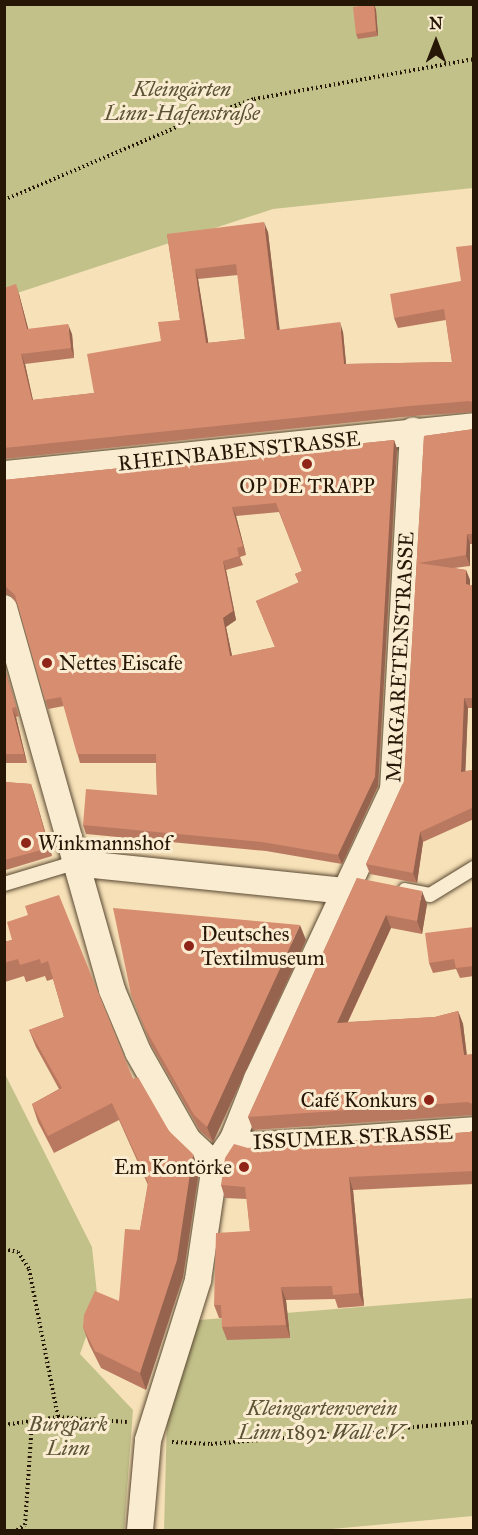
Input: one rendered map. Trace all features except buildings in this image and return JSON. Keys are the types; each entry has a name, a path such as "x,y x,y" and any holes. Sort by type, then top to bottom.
{"street":[{"name":"RHEINBABENSTRASSE","path":"4,474 474,426"},
{"name":"MARGARETENSTRASSE","path":"140,1524 150,1432 198,1280 215,1165 233,1139 257,1079 354,884 393,790 413,431"},
{"path":"4,608 74,863 112,990 138,1052 188,1140 215,1165"},
{"path":"74,863 354,884"},
{"name":"ISSUMER STRASSE","path":"233,1139 252,1146 474,1130"}],"lane":[{"path":"4,884 74,863"},
{"path":"386,887 430,895 474,868"}],"path":[{"path":"4,200 184,124 254,99 474,59"},
{"path":"4,1249 18,1252 29,1269 58,1417"},
{"path":"4,1425 58,1417 211,1444 474,1422"},
{"path":"17,1530 25,1525 32,1422"}],"green space":[{"name":"Kleingärten Linn-Hafenstraße","path":"4,5 473,5 473,188 273,209 5,297"},
{"name":"Burgpark Linn","path":"4,1072 92,1247 98,1303 80,1354 133,1410 124,1530 5,1530"},
{"name":"Kleingartenverein Linn 1892 Wall e.V.","path":"473,1298 473,1516 321,1530 164,1530 167,1419 199,1320"}],"place":[{"name":"OP DE TRAPP","path":"307,464"},
{"name":"Nettes Eiscafe","path":"47,663"},
{"name":"Winkmannshof","path":"26,843"},
{"name":"Deutsches Textilmuseum","path":"189,946"},
{"name":"Café Konkurs","path":"429,1100"},
{"name":"Em Kontörke","path":"244,1167"}]}
